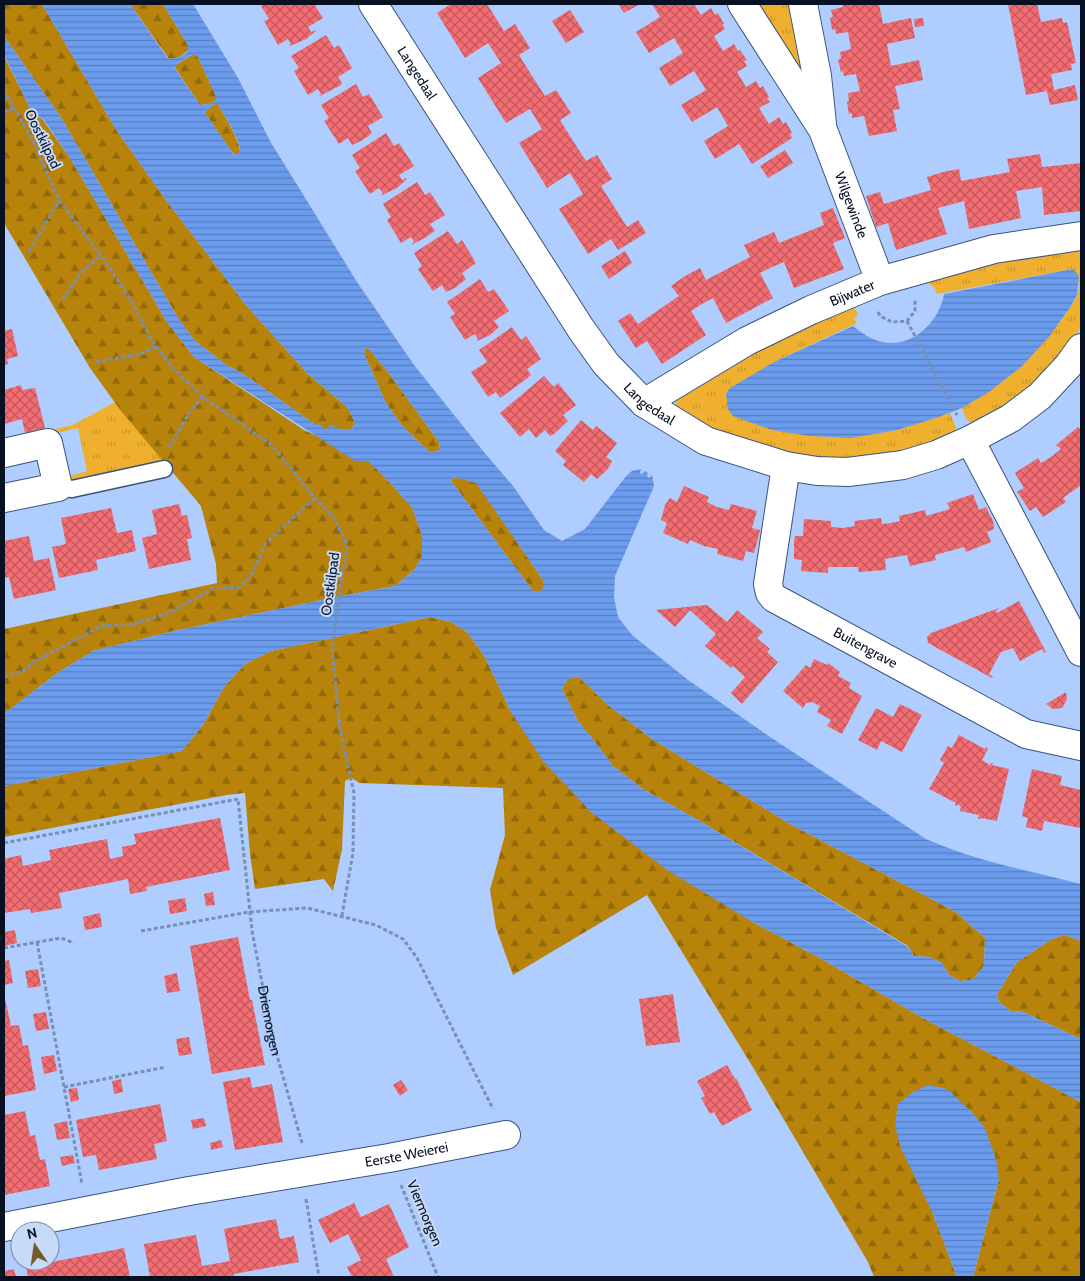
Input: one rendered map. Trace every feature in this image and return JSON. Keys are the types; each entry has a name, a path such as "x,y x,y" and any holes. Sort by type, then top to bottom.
{"street":[{"name":"Langedaal","path":"373,4 581,330 606,364 644,403 706,441 786,466 817,471 848,472 903,465 936,455 965,430 1010,418 1040,396 1068,366 1081,348"},
{"name":"Wilgewinde","path":"742,4 823,130 880,281"},
{"name":"Wilgewinde","path":"803,4 817,76 823,130"},
{"name":"Bijwater","path":"644,403 746,341 811,310 880,281 994,249 1081,236"},
{"path":"965,430 1081,652"},
{"path":"4,453 48,443 58,486 4,498"},
{"name":"Buitengrave","path":"786,466 768,584 774,598 1026,734 1081,746"},
{"name":"Eerste Weierei","path":"305,1172 506,1135"},
{"path":"4,1227 189,1191 305,1172"}],"lane":[{"path":"58,486 72,489 164,469"}],"path":[{"name":"Oostkilpad","path":"4,90 32,139 59,200 108,265 156,346 172,368 203,397 272,445 315,498 334,518 345,540 347,551 332,649 340,728 354,793 353,853 342,915"},
{"path":"4,113 14,107"},
{"path":"29,252 59,200"},
{"path":"63,299 78,276 100,256"},
{"path":"907,321 965,430"},
{"path":"96,362 144,353 156,346"},
{"path":"164,469 169,448 189,412 203,397"},
{"path":"4,677 23,670 34,662 101,626 134,624 169,613 212,589 239,587 251,576 266,543 315,498"},
{"name":"Driemorgen","path":"4,843 238,799 249,912 274,1045 304,1148 305,1193 319,1277"},
{"path":"141,931 249,912 307,908 342,915 376,925 403,939 417,958 506,1135"},
{"path":"4,948 61,938 74,943"},
{"path":"37,942 87,1211"},
{"path":"64,1086 166,1067"},
{"name":"Viermorgen","path":"389,1158 438,1277"}],"green space":[{"path":"4,4 42,4 117,131 166,200 246,305 307,373 347,407 355,422 352,429 340,429 330,426 326,430 317,426 248,377 225,364 195,341 178,318 62,119 4,36"},
{"path":"130,4 163,4 188,45 188,51 177,58 169,59"},
{"path":"752,4 793,4 806,69 801,77"},
{"path":"194,54 197,55 216,96 216,100 209,104 200,105 174,66"},
{"path":"4,56 32,112 43,120 70,158 167,322 194,357 304,430 367,460 412,507 422,535 422,557 414,570 395,586 174,631 93,651 56,674 4,714 4,629 217,583 216,564 201,506 121,411 90,368 4,223"},
{"path":"215,104 218,104 237,140 240,152 235,155 205,113"},
{"path":"1081,248 1081,327 1063,355 1033,386 1004,408 975,425 966,419 962,408 992,389 1018,368 1043,343 1075,299 1079,288 1078,281 1073,269 937,294 934,287 930,285 928,277 1016,256"},
{"path":"853,305 858,314 854,319 857,323 774,362 851,438 897,430 950,413 956,427 954,435 919,449 864,459 781,456 705,429 675,408 677,400 747,354"},
{"path":"367,347 388,372 439,442 440,450 431,453 403,427 386,403 366,358 364,351"},
{"path":"115,402 164,461 66,481 66,477 87,471 78,428 56,433 55,429 73,425"},
{"path":"454,477 476,482 543,580 543,589 533,591 451,481"},
{"path":"430,617 451,622 467,632 485,657 511,712 751,921 820,958 921,1017 1081,1102 1081,1277 973,1277 999,1179 933,1214 957,1277 874,1277 868,1262 754,1069 647,895 513,975 496,928 490,890 505,835 503,788 359,783 352,778 345,781 342,849 333,891 324,879 255,889 245,793 4,837 4,786 182,751 203,725 224,687 245,664 271,651"},
{"path":"578,676 608,705 652,739 790,824 956,912 985,938 984,966 972,980 960,981 949,975 942,963 929,957 914,956 908,946 643,789 613,766 578,721 562,689 568,679"},
{"path":"1065,935 1081,941 1081,1039 1021,1011 1012,1012 999,1002 997,994 1017,962 1052,939"}],"water":[{"path":"42,4 130,4 168,59 177,58 188,52 188,45 163,4 193,4 238,78 270,141 357,282 414,365 513,486 544,530 562,541 585,529 632,471 641,469 640,473 642,474 645,471 648,473 647,476 649,478 652,475 654,486 615,576 614,597 618,617 632,635 688,680 770,737 926,839 983,859 1081,884 1081,941 1065,935 1052,939 1017,962 997,994 999,1002 1012,1012 1021,1011 1081,1039 1081,1102 921,1017 820,958 751,921 667,870 591,812 543,761 511,712 485,657 467,632 451,622 430,617 271,651 245,664 224,687 203,725 182,751 4,786 4,714 56,674 93,651 174,631 395,586 414,570 422,557 422,535 412,507 379,471 367,461 355,461 194,357 167,322 70,158 44,120 32,112 4,55 4,36 62,119 178,318 195,341 225,364 248,377 317,426 319,423 326,430 330,425 340,429 352,429 355,422 347,407 307,373 246,305 166,200 117,131","holes":["194,54 197,55 216,96 216,100 209,104 200,105 174,67","218,104 235,134 240,152 234,155 205,113 210,107","367,347 388,372 439,442 440,450 431,453 403,427 386,403 364,351","454,477 476,483 543,580 543,588 540,591 533,591 451,481","578,676 608,705 652,739 790,824 956,912 985,938 984,966 972,980 960,981 949,975 942,963 929,957 914,956 908,947 703,823 643,789 613,766 578,721 562,689 568,679"]},
{"path":"1073,269 1079,276 1077,295 1049,337 1021,367 989,392 962,408 897,430 851,438 810,436 772,430 733,416 728,409 726,394 730,388 774,362 853,326 873,339 885,343 909,340 928,326 941,305 944,294"},
{"path":"928,1085 947,1089 972,1112 985,1128 996,1159 999,1179 973,1277 957,1277 933,1214 900,1146 895,1125 898,1104 913,1092"}],"building":[{"path":"264,4 314,4 323,18 308,27 311,32 316,31 306,39 290,46 291,44 288,39 278,45 264,21 269,19 261,6"},
{"path":"451,4 487,4 504,31 515,24 530,48 519,55 532,76 545,96 556,90 571,113 560,120 586,161 597,155 612,179 601,186 627,227 638,220 646,233 618,250 611,239 588,254 559,209 583,194 570,173 547,188 519,143 542,129 530,109 506,123 478,78 501,63 488,43 465,58 437,13"},
{"path":"618,4 640,4 624,13"},
{"path":"652,4 694,4 701,15 711,8 715,15 718,13 725,29 714,36 723,51 734,44 738,51 740,50 747,60 744,61 747,66 737,72 746,87 756,81 760,88 763,86 770,102 759,108 769,124 779,117 783,124 786,122 792,133 790,134 792,138 752,164 739,144 715,159 704,141 728,126 717,107 692,122 681,105 706,90 694,71 670,86 659,68 683,53 674,38 649,53 636,32 660,17"},
{"path":"843,4 879,4 883,24 911,18 915,38 887,44 891,66 919,60 923,80 895,86 900,109 893,110 897,131 869,136 864,116 852,118 852,113 849,114 848,93 860,91 856,74 844,76 838,60 841,59 840,52 851,49 848,32 836,34 835,29 832,30 830,18 833,17 831,10 843,7"},
{"path":"1008,4 1037,4 1041,22 1062,18 1063,23 1067,22 1076,63 1071,64 1072,70 1051,74 1054,90 1075,85 1078,100 1050,105 1047,91 1026,95"},
{"path":"570,10 584,32 566,43 552,21"},
{"path":"923,18 924,26 915,27 914,19"},
{"path":"326,35 334,48 339,45 352,68 338,77 342,83 341,85 318,97 321,94 318,89 308,95 294,71 299,68 291,56"},
{"path":"356,84 363,97 369,94 383,117 368,126 372,133 363,140 352,145 348,138 339,144 324,121 329,118 321,105"},
{"path":"386,133 394,146 399,143 414,166 399,175 402,180 407,179 397,188 380,196 383,193 379,188 370,194 355,171 360,168 352,155"},
{"path":"785,150 793,163 768,178 760,166"},
{"path":"1040,154 1042,167 1081,163 1081,211 1044,215 1042,187 1016,191 1021,218 969,229 964,201 938,208 947,234 896,250 888,223 876,227 866,196 880,192 884,204 931,190 927,177 959,169 961,181 1010,172 1007,159"},
{"path":"417,182 425,195 430,192 445,215 430,224 435,231 411,245 414,242 411,237 401,243 387,220 391,217 383,204"},
{"path":"833,208 845,238 833,243 844,269 794,288 784,262 760,273 773,298 726,323 713,298 702,304 691,311 706,335 662,364 647,341 636,348 618,321 630,313 638,324 679,296 671,286 685,276 700,268 706,280 750,257 744,245 774,232 779,243 824,225 820,213"},
{"path":"448,231 457,244 462,240 476,263 462,273 466,279 455,288 446,292 442,285 433,291 418,269 422,266 414,253"},
{"path":"625,251 632,263 609,279 601,266"},
{"path":"480,279 488,292 494,289 509,311 494,321 499,327 490,335 477,341 478,339 475,334 465,340 450,317 455,314 447,302"},
{"path":"512,327 521,340 526,336 541,359 527,369 531,375 500,398 496,392 488,397 471,372 487,362 479,350"},
{"path":"12,329 18,356 7,359 8,364 4,365 4,331"},
{"path":"544,376 554,387 558,383 576,405 563,415 568,421 554,434 550,436 545,430 536,438 529,429 520,437 500,413"},
{"path":"21,385 22,390 35,388 45,428 25,433 22,419 4,424 4,390"},
{"path":"581,420 593,430 596,426 617,443 606,457 612,461 608,469 597,479 591,474 584,482 563,465 566,461 555,451"},
{"path":"1078,427 1081,431 1081,485 1063,498 1066,502 1043,517 1036,507 1030,511 1017,492 1024,488 1015,473 1038,458 1041,463 1051,457 1061,449 1056,445"},
{"path":"684,486 709,497 707,502 717,507 729,510 731,504 757,511 752,528 760,530 754,553 746,551 743,561 717,554 718,549 690,540 688,544 663,533 667,523 661,520 665,505 670,498 677,502"},
{"path":"973,494 979,510 986,507 993,521 994,529 987,532 991,542 966,552 964,547 935,555 936,560 910,566 907,555 885,559 886,570 859,572 858,567 828,567 828,573 801,571 802,560 794,559 795,536 803,536 804,519 831,521 831,527 843,528 855,526 854,521 881,518 882,524 891,523 900,521 899,516 925,510 926,516 950,509 947,503"},
{"path":"179,504 182,516 187,515 192,538 187,539 191,560 149,569 142,538 157,534 152,510"},
{"path":"111,508 117,533 132,530 136,551 96,560 98,570 59,578 52,547 66,544 61,518"},
{"path":"29,536 34,561 49,558 56,590 14,599 9,577 4,578 4,541"},
{"path":"1019,601 1046,652 1044,653 1042,649 1020,661 1013,648 1001,652 989,674 992,678 928,643 927,637 931,633 999,608 996,611 997,613"},
{"path":"707,605 727,622 737,610 763,632 757,638 770,649 767,652 778,662 742,704 731,693 745,677 705,646 716,634 690,610 675,627 656,610"},
{"path":"814,659 827,665 828,663 840,672 838,676 851,683 849,688 862,696 842,734 827,726 831,720 817,712 820,706 812,702 806,703 803,708 783,691 806,665 810,668"},
{"path":"1066,692 1067,700 1062,708 1053,709 1046,704"},
{"path":"900,704 922,715 902,752 881,741 877,750 858,740 876,708 893,717"},
{"path":"959,735 988,749 982,760 990,765 993,763 992,765 1009,769 997,821 978,819 979,815 960,811 961,807 958,804 957,806 955,805 956,803 929,789 944,763 940,760 948,746 952,748"},
{"path":"1032,769 1062,776 1060,785 1081,790 1081,828 1044,821 1042,831 1026,827 1028,818 1022,816"},
{"path":"220,818 230,870 146,887 147,891 130,894 128,879 59,893 62,908 31,913 30,909 4,913 4,859 21,855 23,866 51,860 49,850 107,839 110,859 123,856 122,847 136,844 134,834"},
{"path":"213,892 215,905 206,906 204,894"},
{"path":"185,898 187,911 170,914 168,901"},
{"path":"100,913 102,927 85,930 83,917"},
{"path":"15,930 17,943 4,946 4,932"},
{"path":"238,937 265,1065 212,1074 190,946"},
{"path":"9,960 13,983 4,985 4,961"},
{"path":"38,969 41,986 28,988 25,971"},
{"path":"177,973 180,991 167,993 164,976"},
{"path":"4,994 11,1026 19,1025 23,1046 28,1045 36,1090 4,1096"},
{"path":"673,994 680,1042 646,1046 639,999"},
{"path":"46,1012 49,1029 36,1031 33,1014"},
{"path":"189,1037 192,1054 179,1056 176,1039"},
{"path":"54,1055 57,1071 44,1074 41,1057"},
{"path":"727,1065 736,1078 752,1110 722,1126 714,1112 710,1114 701,1098 705,1096 697,1081"},
{"path":"250,1077 252,1088 272,1084 283,1142 235,1150 223,1082"},
{"path":"121,1079 123,1092 114,1094 112,1081"},
{"path":"401,1080 408,1090 400,1096 393,1085"},
{"path":"77,1088 79,1100 71,1102 68,1089"},
{"path":"160,1104 167,1141 154,1144 157,1159 99,1170 96,1155 83,1157 76,1120"},
{"path":"25,1111 30,1136 35,1135 40,1160 45,1159 50,1186 4,1195 4,1115"},
{"path":"204,1118 206,1126 193,1129 191,1120"},
{"path":"67,1121 70,1138 57,1140 54,1124"},
{"path":"221,1140 223,1147 211,1150 210,1143"},
{"path":"73,1155 75,1163 62,1166 60,1157"},
{"path":"354,1203 361,1217 389,1204 409,1247 386,1259 394,1277 352,1277 347,1267 361,1260 348,1234 330,1243 318,1220"},
{"path":"276,1219 280,1239 294,1236 299,1262 234,1274 234,1277 150,1277 144,1244 196,1235 202,1266 230,1261 224,1229"},
{"path":"124,1248 130,1277 28,1277 27,1271 60,1271 60,1260"},
{"path":"4,1271 14,1271 16,1277 4,1277"}]}
